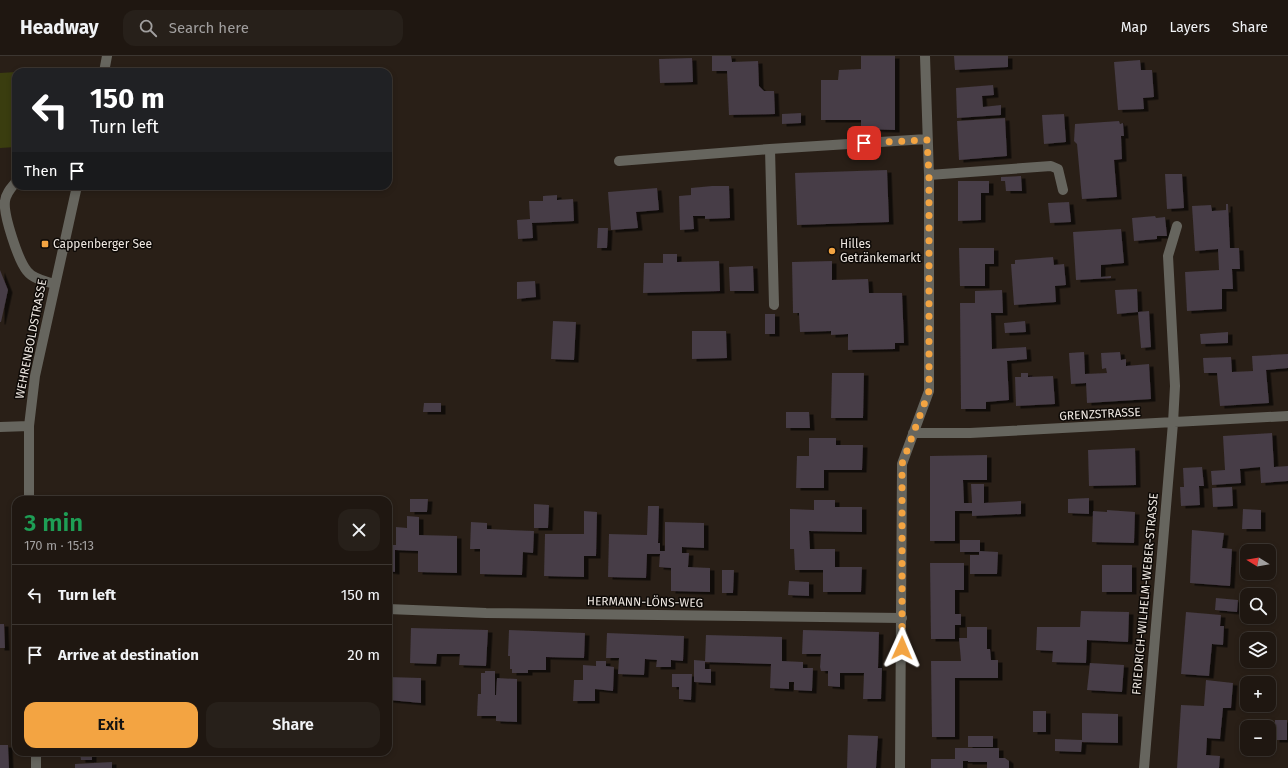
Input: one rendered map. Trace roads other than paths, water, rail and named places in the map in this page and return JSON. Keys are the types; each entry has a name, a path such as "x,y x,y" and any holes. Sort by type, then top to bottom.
{"street":[{"path":"105,68 108,56"},
{"path":"900,768 902,464 929,391 929,175 925,56"},
{"path":"619,161 770,149 927,140"},
{"path":"770,149 774,305"},
{"path":"929,175 1051,166 1058,169 1063,190"},
{"path":"12,186 5,199 5,212 20,259 27,272 35,278 54,284"},
{"name":"WEHRENBOLDSTRASSE","path":"29,496 28,426 35,376 54,284 76,190"},
{"name":"FRIEDRICH-WILHELM-WEBER-STRASSE","path":"1144,768 1173,423 1175,386 1168,256 1177,226"},
{"name":"GRENZSTRASSE","path":"913,433 970,433 1288,416"},
{"path":"0,427 28,426"},
{"name":"HERMANN-LÖNS-WEG","path":"392,609 486,613 902,618"},
{"path":"36,756 36,768"}],"place":[{"name":"Cappenberger See","path":"45,244"},
{"name":"Hilles Getränkemarkt","path":"832,251"}]}
